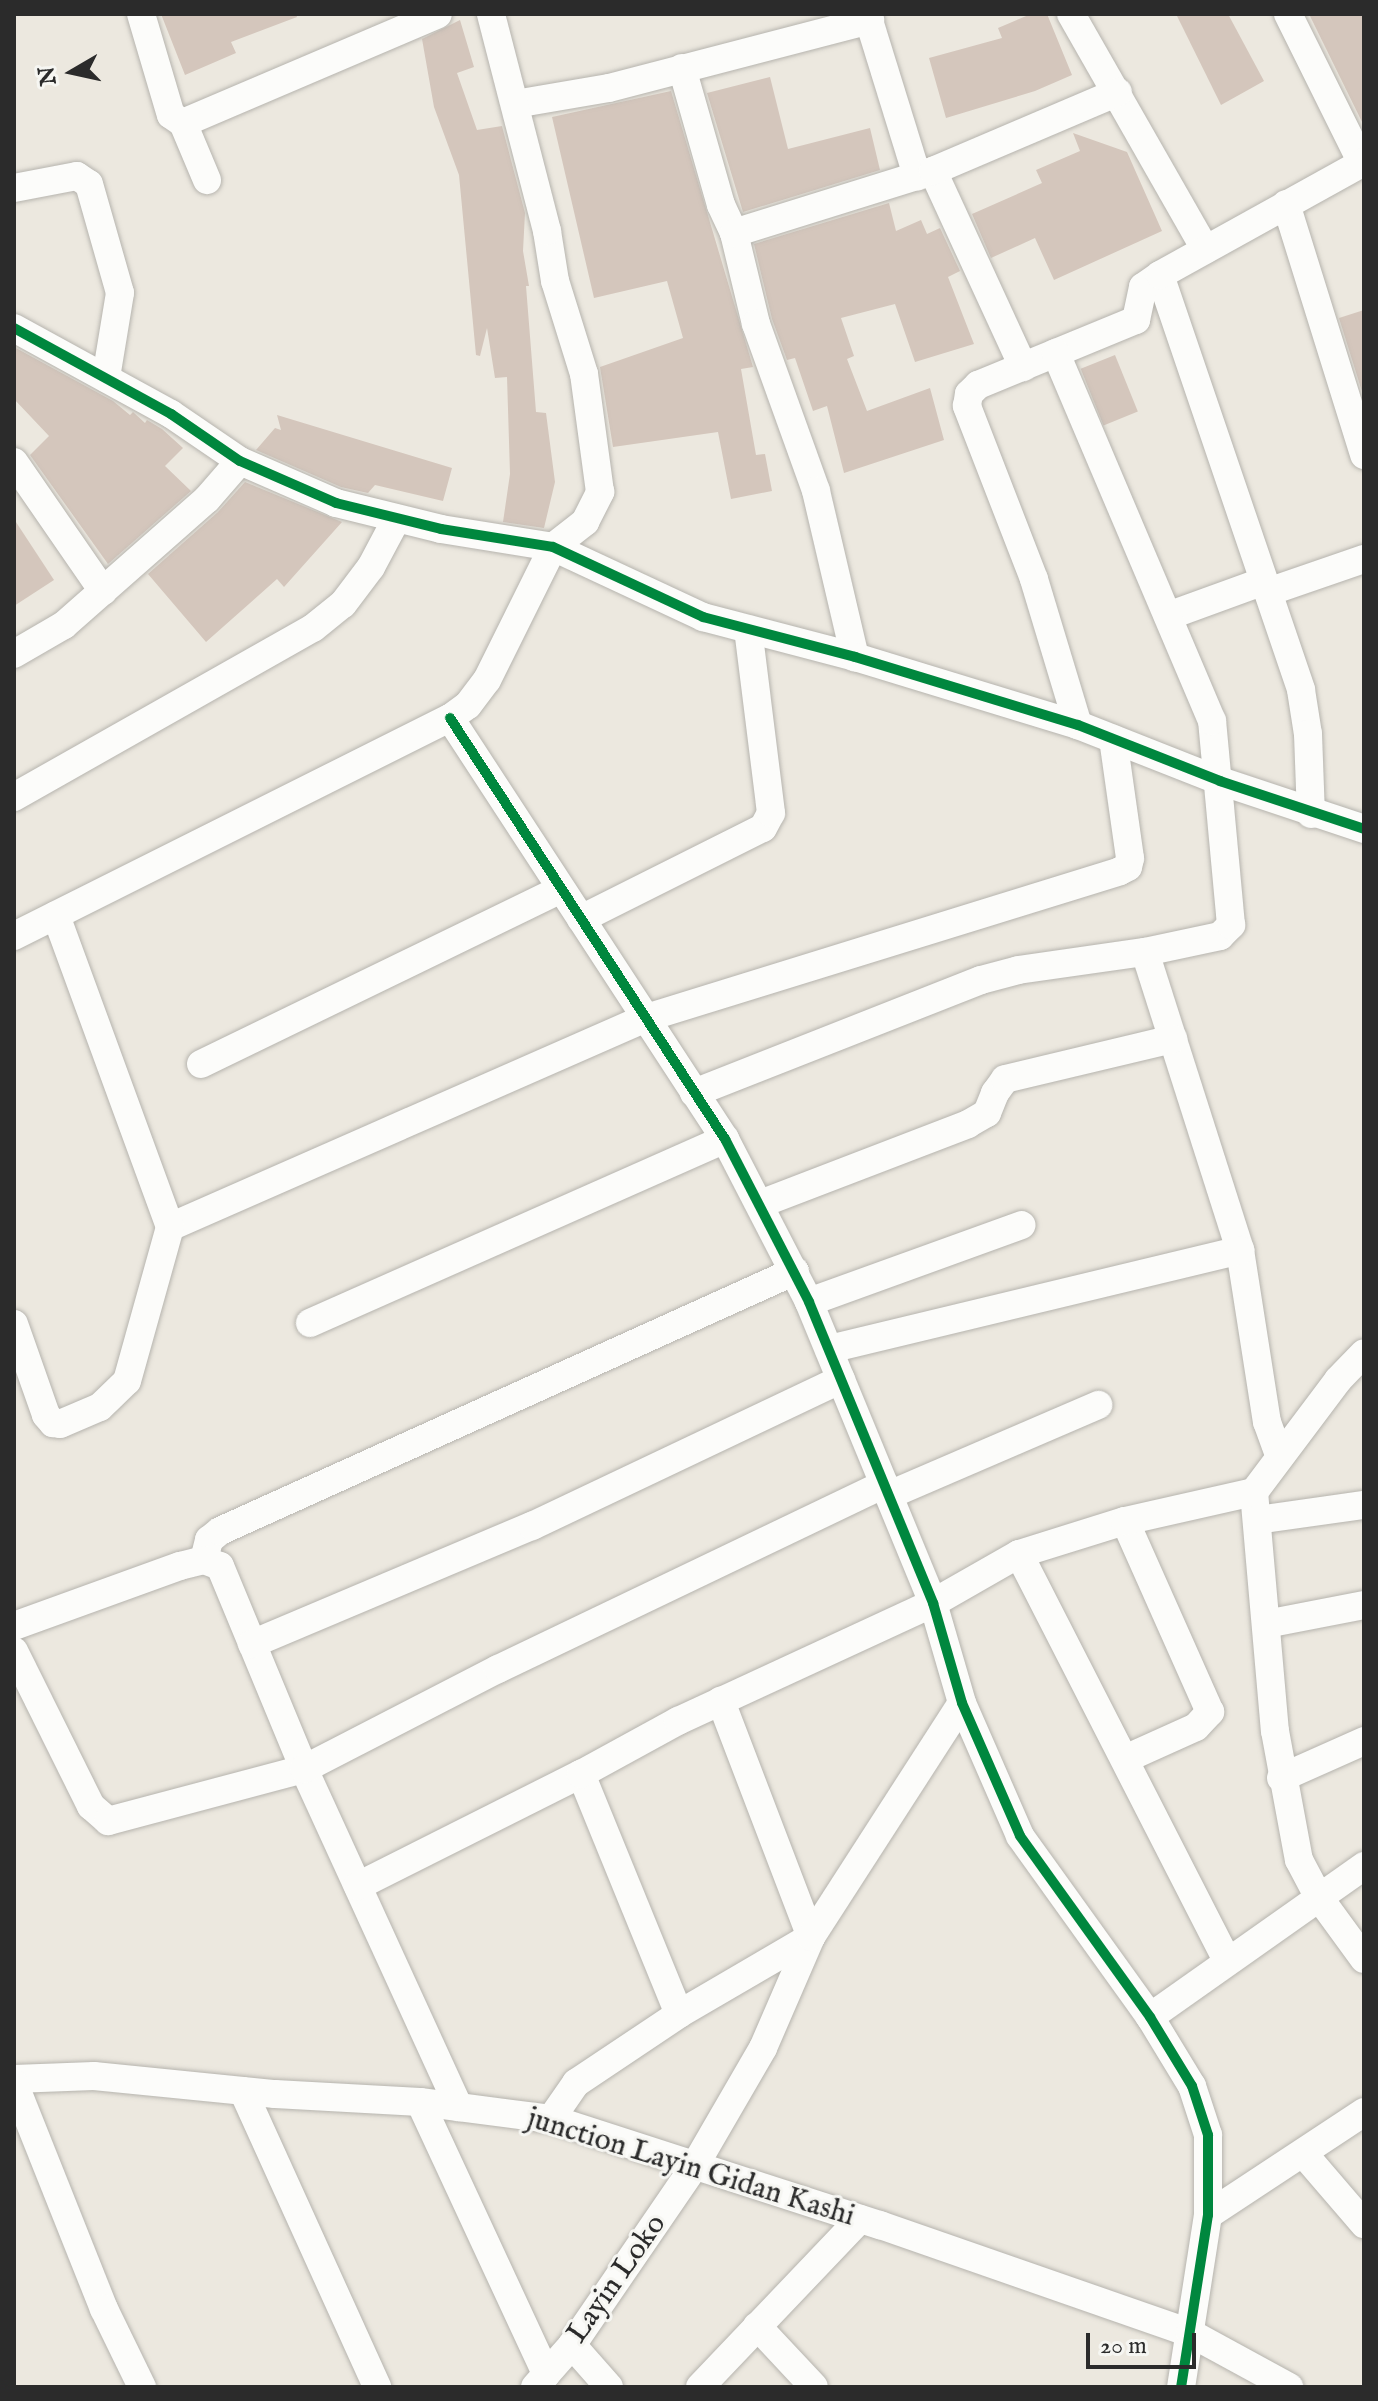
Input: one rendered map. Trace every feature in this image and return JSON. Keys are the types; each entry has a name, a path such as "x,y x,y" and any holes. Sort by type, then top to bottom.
{"street":[{"path":"141,14 171,115 183,123 207,180"},
{"path":"183,123 438,14"},
{"path":"14,936 450,718 468,705 487,680 553,547 585,522 600,492 584,374 555,281 547,231 491,14"},
{"path":"1071,14 1205,249"},
{"path":"1078,725 1034,579 967,406 969,394 978,385 1136,320 1143,287 1160,275 1363,163 1288,14"},
{"path":"515,104 609,88 868,17 925,173 1023,367"},
{"path":"682,68 721,205 734,233 756,324 816,491 855,657"},
{"path":"734,233 925,173 1118,92"},
{"path":"14,188 77,176 89,184 120,293 106,378"},
{"path":"1286,204 1362,443"},
{"path":"1160,275 1301,690 1308,734 1311,814"},
{"path":"14,328 171,414 240,461 336,503 441,529 553,547 703,617 855,657 1078,725 1220,781 1311,814 1364,829"},
{"path":"694,1093 981,980 1018,970 1145,952 1220,936 1231,925 1220,781 1212,721 1056,353"},
{"path":"14,654 64,625 207,499 240,461"},
{"path":"14,462 103,591"},
{"path":"14,797 313,628 343,604 371,567 397,518"},
{"path":"1168,616 1364,559"},
{"path":"581,919 763,828 771,813 748,629"},
{"path":"450,718 725,1139 795,1271 829,1349 933,1603 962,1703 1020,1836 1150,2017 1192,2086 1208,2135 1208,2215 1181,2387"},
{"path":"170,1227 646,1018 1128,867 1130,858 1113,739"},
{"path":"201,1064 561,889"},
{"path":"14,1324 46,1415 53,1423 60,1424 100,1407 127,1381 170,1227 56,915"},
{"path":"1145,952 1240,1250 1267,1422 1280,1457"},
{"path":"760,1204 968,1124 987,1113 1005,1079 1173,1039"},
{"path":"310,1323 725,1139"},
{"path":"809,1302 1022,1225"},
{"path":"829,1349 1240,1250"},
{"path":"204,1560 209,1540 220,1531 795,1271"},
{"path":"1364,1353 1338,1380 1280,1457 1255,1506 1281,1778 1299,1860 1318,1896 1364,1959"},
{"path":"252,1644 532,1526 841,1379"},
{"path":"14,1651 91,1806 108,1821 304,1769 498,1669 887,1489 1098,1405"},
{"path":"358,1886 721,1701 933,1603 1019,1554 1125,1521 1255,1506 1364,1505"},
{"path":"1125,1521 1210,1712 1196,1727 1125,1759"},
{"path":"1019,1554 1227,1961"},
{"path":"14,1626 204,1560 220,1566 304,1769 459,2107"},
{"path":"1266,1624 1364,1605"},
{"path":"551,2119 576,2083 679,2014 811,1937 721,1701"},
{"name":"Layin Loko","path":"540,2381 572,2345 694,2167 763,2048 811,1937 962,1703"},
{"path":"1281,1778 1364,1741"},
{"path":"581,1774 679,2014"},
{"path":"1150,2017 1364,1866"},
{"name":"junction Layin Gidan Kashi","path":"14,2081 94,2076 243,2091 420,2102 551,2119 860,2219 1190,2333 1289,2387"},
{"path":"14,2081 104,2309 142,2387"},
{"path":"243,2091 377,2387"},
{"path":"420,2102 540,2381"},
{"path":"1208,2215 1364,2112"},
{"path":"1303,2153 1364,2224"},
{"path":"700,2387 860,2219"},
{"path":"757,2326 814,2387"},
{"path":"572,2345 609,2387"}],"building":[{"path":"161,14 296,14 297,17 231,42 236,53 185,75"},
{"path":"1031,14 1047,14 1072,75 1035,91 946,118 929,58 1002,38 998,28"},
{"path":"1176,14 1228,14 1264,81 1221,105"},
{"path":"1309,14 1364,14 1364,126"},
{"path":"460,20 474,67 457,73 477,130 502,126 525,213 523,251 529,286 526,286 536,412 546,413 555,482 544,528 503,522 510,474 507,377 495,378 487,328 480,356 476,355 459,175 434,107 422,39"},
{"path":"770,77 788,149 870,128 880,170 743,212 707,93"},
{"path":"671,91 753,367 741,369 756,455 765,454 772,491 731,499 718,432 613,447 600,367 683,338 667,281 594,298 552,117"},
{"path":"1073,133 1127,152 1162,231 1054,280 1035,238 991,258 972,214 1042,183 1036,170 1080,151"},
{"path":"889,203 896,231 921,220 927,234 940,228 960,271 948,277 974,344 915,362 895,304 841,318 854,356 847,359 867,411 930,388 944,440 844,473 827,406 813,411 795,358 787,360 772,319 754,244"},
{"path":"1364,310 1364,398 1339,318"},
{"path":"14,347 113,401 130,415 133,412 145,423 147,420 183,448 165,466 191,491 108,564 30,455 49,436 14,399"},
{"path":"1115,355 1138,412 1104,425 1081,369"},
{"path":"277,415 452,468 443,501 375,485 368,493 341,487 256,450 275,428 281,430"},
{"path":"245,482 342,522 284,587 277,579 206,642 148,574 218,512"},
{"path":"14,519 54,580 14,606"}],"cycle path":[{"path":"14,328 171,414 240,461 336,503 441,529 553,547 703,617 855,657 1078,725 1220,781 1364,829"},
{"path":"450,718 725,1139 809,1302 933,1603 962,1703 1020,1836 1150,2017 1192,2086 1208,2135 1208,2215 1181,2387"}]}
